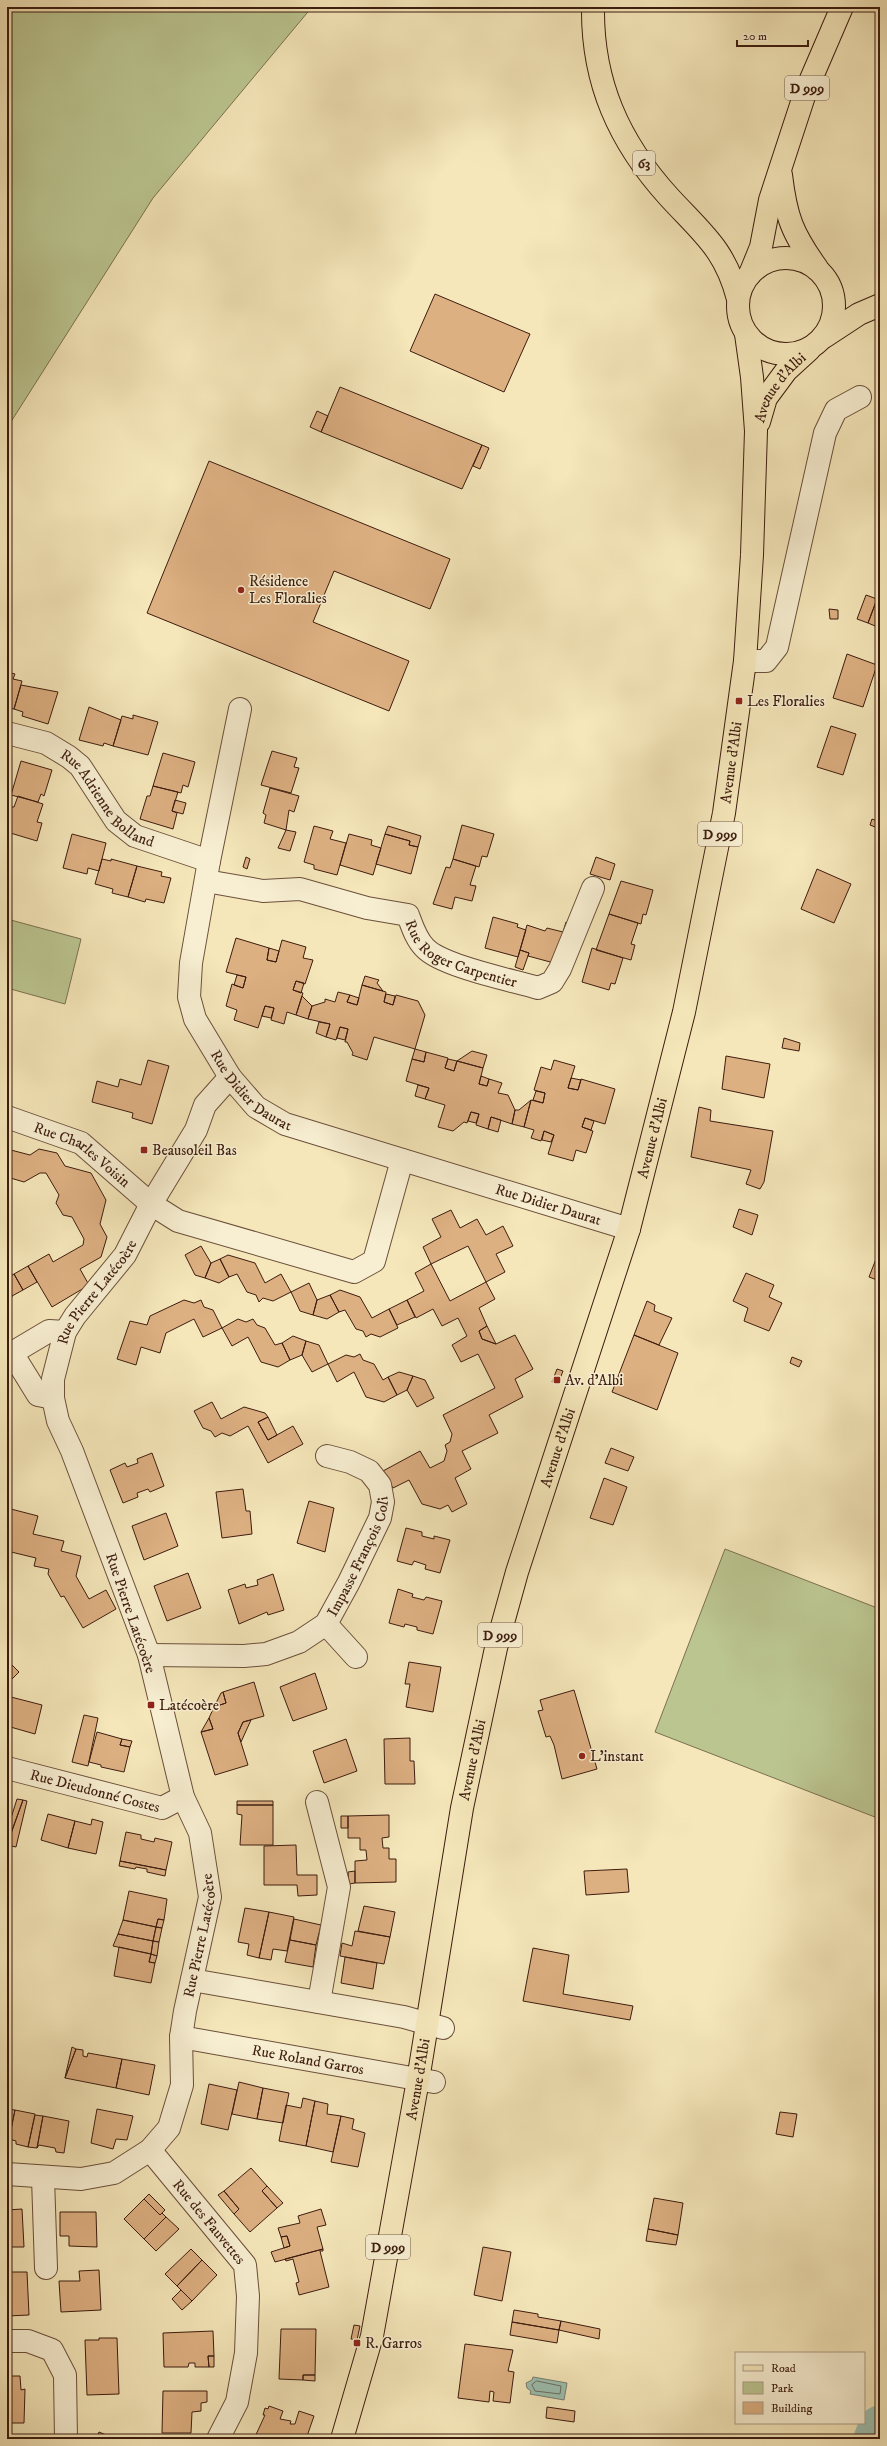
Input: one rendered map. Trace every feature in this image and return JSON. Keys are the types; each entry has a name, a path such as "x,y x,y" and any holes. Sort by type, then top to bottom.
{"main road":[{"name":"63","path":"593,7 593,32 600,79 618,124 668,196 715,246 732,274 738,299"},
{"name":"D 999","path":"750,274 761,247 770,200 781,172 805,93 842,7"},
{"name":"D 999","path":"781,172 784,204 790,224 797,240 818,269"},
{"path":"817,343 832,324 835,309 833,294 828,280 818,269 807,262 783,257 759,266 750,274 742,285 738,299 738,311 746,334 759,347 776,354 794,354 817,343 859,314 880,305"},
{"name":"Avenue d'Albi","path":"342,2439 372,2336 426,2081 435,2026 462,1808 496,1648 517,1572 629,1229 686,1005 724,813 745,661 752,555 756,431 752,377 746,334"},
{"name":"Avenue d'Albi","path":"756,431 766,398 786,371 817,343"}],"street":[{"path":"745,661 766,661 777,647 825,433 836,410 860,397"},
{"name":"Rue Didier Daurat","path":"240,709 207,871 191,963 189,997 195,1019 230,1077 256,1107 285,1124 629,1229"},
{"name":"Rue Adrienne Bolland","path":"7,733 46,743 68,757 80,766 116,821 135,836 207,871"},
{"name":"Rue Roger Carpentier","path":"207,871 263,891 300,889 367,908 408,915 414,931 425,948 441,959 538,988 552,982 560,969 593,888"},
{"name":"Rue Pierre Latécoère","path":"7,2174 43,2178 81,2179 114,2173 150,2150 169,2128 182,2085 181,2037 210,1897 200,1833 182,1797 149,1655 72,1451 58,1421 53,1398 53,1379 59,1347 65,1332 75,1316 125,1255 150,1204 196,1130 205,1105 230,1077"},
{"name":"Rue Charles Voisin","path":"7,1117 81,1143 150,1204 178,1221 354,1272 374,1261 402,1160"},
{"path":"53,1398 38,1396 9,1355 49,1331 65,1332"},
{"name":"Impasse François Coli","path":"149,1655 244,1656 266,1654 300,1642 326,1624 350,1582 380,1518 383,1502 380,1485 369,1471 350,1462 327,1456"},
{"path":"326,1624 356,1657"},
{"name":"Rue Dieudonné Costes","path":"7,1768 162,1808 182,1797"},
{"path":"317,1802 339,1887 319,2002"},
{"path":"192,1980 404,2017 435,2026"},
{"name":"Rue Roland Garros","path":"181,2037 426,2081"},
{"name":"Rue des Fauvettes","path":"150,2150 245,2265 248,2296 246,2353 237,2402 218,2439"},
{"path":"43,2178 46,2268"},
{"path":"7,2341 28,2340 52,2350 65,2375 66,2439"}],"green space":[{"path":"7,7 312,7 153,198 7,428"},
{"path":"7,919 81,939 65,1004 7,988"},
{"path":"725,1549 880,1609 880,1819 655,1732"}],"water":[{"path":"533,2377 567,2383 564,2400 530,2394 531,2391 527,2388 526,2383 532,2380"}],"building":[{"path":"435,294 530,334 504,392 410,351"},
{"path":"340,387 482,445 462,489 321,432"},
{"path":"317,411 328,416 321,432 310,427"},
{"path":"482,445 489,448 480,469 473,466"},
{"name":"Résidence Les Floralies","path":"209,461 450,559 430,609 334,571 313,622 409,661 389,711 147,613"},
{"path":"880,594 880,628 868,623"},
{"path":"866,595 877,599 868,623 857,619"},
{"path":"829,609 838,610 838,619 830,619"},
{"path":"847,654 877,665 863,707 833,698"},
{"path":"7,672 15,674 13,679 22,681 14,709 7,708"},
{"path":"21,685 58,692 48,724 22,716 23,712 14,709"},
{"path":"89,707 121,720 113,746 104,743 103,746 79,740"},
{"path":"133,715 158,722 148,755 113,746 122,716 133,719"},
{"path":"831,726 856,734 843,775 817,767"},
{"path":"272,751 297,758 294,767 299,768 291,793 261,785"},
{"path":"163,753 195,762 188,787 183,785 181,793 153,786"},
{"path":"21,761 52,770 44,796 41,794 38,802 11,795"},
{"path":"153,786 178,792 172,811 177,813 173,829 140,819 147,796 150,796"},
{"path":"270,788 299,796 294,812 289,810 286,830 264,823 266,815 263,813"},
{"path":"18,796 43,804 37,822 42,823 37,841 7,832 7,821 11,807 14,807"},
{"path":"175,800 186,803 183,814 172,811"},
{"path":"872,819 880,822 880,829 870,825"},
{"path":"462,825 494,834 487,857 482,856 479,867 453,859"},
{"path":"314,826 333,831 330,839 346,843 337,875 314,869 314,865 304,862"},
{"path":"388,826 421,836 418,847 409,845 410,841 385,834"},
{"path":"286,830 296,832 290,851 278,848"},
{"path":"72,834 106,843 99,871 88,868 87,874 63,868"},
{"path":"349,834 372,840 371,845 381,848 373,875 340,865"},
{"path":"385,834 410,841 409,845 418,847 411,874 376,864"},
{"path":"246,857 250,859 247,869 243,867"},
{"path":"596,857 615,864 610,880 590,874"},
{"path":"102,859 111,861 111,859 137,866 128,897 112,893 113,889 95,884"},
{"path":"453,859 476,866 470,885 476,886 472,901 455,897 452,909 433,904 446,867 450,868"},
{"path":"137,866 162,872 161,876 171,878 164,903 146,899 145,902 128,897"},
{"path":"817,869 851,884 834,923 801,909"},
{"path":"621,881 653,890 646,915 643,914 641,924 609,914"},
{"path":"609,914 638,923 631,944 635,945 631,960 596,950"},
{"path":"493,917 518,924 517,927 526,930 518,957 485,948"},
{"path":"566,922 572,924 554,963 528,956 529,953 520,950 527,925 545,931 547,928 563,932"},
{"path":"236,938 269,948 267,960 276,962 282,940 306,947 303,958 313,960 305,984 296,981 293,990 303,993 296,1015 287,1012 284,1024 271,1020 274,1008 265,1006 258,1028 234,1020 237,1010 226,1006 232,984 243,988 246,977 226,972"},
{"path":"269,948 279,951 276,962 267,960"},
{"path":"592,948 623,958 615,984 611,983 609,990 582,982"},
{"path":"520,950 529,953 523,970 515,967"},
{"path":"237,975 246,977 243,988 234,985"},
{"path":"365,976 379,980 377,983 383,991 362,985"},
{"path":"296,981 304,983 301,993 293,990"},
{"path":"362,985 386,992 384,1002 393,1005 396,995 418,1001 425,1015 415,1049 374,1037 367,1060 352,1055 353,1053 347,1042 345,1042 348,1029 340,1027 336,1040 326,1037 330,1024 308,1019 312,1006 325,1002 325,999 335,1002 338,992 350,995 347,1002 357,1005"},
{"path":"386,994 395,996 393,1005 384,1002"},
{"path":"350,995 359,998 357,1005 347,1002"},
{"path":"302,996 312,1006 308,1019 296,1015"},
{"path":"265,1006 274,1008 271,1018 262,1016"},
{"path":"319,1022 330,1024 326,1037 316,1033"},
{"path":"340,1027 348,1029 345,1040 337,1038"},
{"path":"784,1038 800,1043 799,1051 782,1048"},
{"path":"415,1049 426,1052 424,1062 412,1059"},
{"path":"472,1051 487,1055 483,1068 457,1061"},
{"path":"426,1052 448,1058 445,1068 454,1071 457,1061 483,1068 479,1084 487,1086 489,1079 502,1083 498,1093 508,1095 515,1110 512,1124 491,1117 488,1129 476,1125 479,1114 471,1112 467,1123 464,1122 453,1131 438,1127 445,1105 425,1099 429,1088 406,1081 412,1059 424,1062"},
{"path":"726,1056 770,1064 764,1098 722,1089"},
{"path":"448,1059 457,1061 454,1071 445,1068"},
{"path":"148,1060 169,1066 152,1124 132,1118 133,1113 92,1102 97,1081 118,1087 120,1079 141,1085"},
{"path":"554,1060 575,1066 568,1088 578,1090 581,1079 615,1089 605,1124 585,1118 582,1127 593,1131 586,1153 576,1150 573,1161 548,1154 554,1135 544,1131 541,1141 531,1138 534,1130 524,1127 531,1100 543,1103 545,1093 534,1090 541,1067 551,1070"},
{"path":"481,1076 489,1079 487,1086 479,1084"},
{"path":"571,1078 581,1080 578,1090 568,1088"},
{"path":"418,1085 429,1088 425,1099 415,1096"},
{"path":"536,1091 545,1093 543,1103 533,1100"},
{"path":"531,1100 524,1127 512,1124 515,1110 519,1110"},
{"path":"699,1107 711,1110 710,1121 773,1131 764,1182 760,1189 746,1184 751,1170 691,1157"},
{"path":"471,1112 479,1114 476,1123 468,1121"},
{"path":"491,1117 501,1120 498,1132 488,1129"},
{"path":"585,1118 594,1121 591,1130 582,1127"},
{"path":"544,1131 554,1135 551,1142 542,1140"},
{"path":"7,1149 30,1155 39,1149 57,1153 65,1166 91,1173 106,1200 100,1224 107,1237 101,1257 80,1269 89,1285 52,1307 28,1266 49,1254 53,1262 83,1245 84,1239 72,1217 63,1215 56,1203 59,1195 46,1173 40,1173 24,1182 7,1177"},
{"path":"739,1209 758,1215 752,1235 733,1227"},
{"path":"451,1210 460,1228 477,1219 486,1235 503,1226 513,1246 496,1254 505,1272 486,1282 468,1246 431,1264 423,1247 441,1237 432,1219"},
{"path":"201,1246 211,1263 205,1278 195,1275 185,1255"},
{"path":"228,1255 255,1263 265,1283 281,1274 291,1292 273,1301 263,1298 259,1302 256,1295 247,1292 237,1274 229,1277 220,1259"},
{"path":"220,1259 229,1277 219,1283 205,1278 211,1263"},
{"path":"876,1259 880,1260 880,1281 869,1277"},
{"path":"431,1264 450,1301 486,1282 495,1299 479,1308 487,1326 479,1331 482,1339 496,1344 515,1335 533,1369 515,1379 523,1397 489,1415 498,1433 462,1451 471,1469 455,1478 467,1504 452,1512 448,1505 440,1509 422,1504 409,1480 393,1488 383,1471 420,1451 430,1468 444,1461 447,1451 445,1445 450,1442 452,1434 443,1415 495,1388 478,1354 461,1362 452,1345 467,1336 458,1318 442,1326 433,1309 416,1318 407,1300 424,1291 415,1273"},
{"path":"28,1266 37,1282 23,1290 14,1274"},
{"path":"746,1273 774,1285 769,1297 782,1303 769,1331 744,1321 748,1308 733,1301"},
{"path":"14,1274 23,1290 12,1296 7,1314 7,1278"},
{"path":"309,1283 317,1300 313,1315 300,1311 291,1292"},
{"path":"340,1290 360,1297 372,1318 389,1309 398,1328 380,1337 371,1334 366,1337 363,1331 356,1329 345,1310 339,1312 330,1295"},
{"path":"330,1295 339,1312 327,1319 313,1315 317,1300"},
{"path":"184,1300 194,1303 201,1300 204,1307 213,1310 222,1328 203,1337 194,1319 166,1333 160,1353 141,1347 136,1365 117,1359 130,1321 147,1325 150,1316"},
{"path":"407,1300 415,1317 397,1325 389,1309"},
{"path":"647,1301 655,1305 654,1311 672,1318 659,1345 634,1335"},
{"path":"238,1319 246,1322 253,1319 257,1325 265,1328 275,1345 282,1343 290,1360 278,1367 261,1362 248,1337 232,1346 222,1328"},
{"path":"487,1326 496,1344 482,1339 479,1331"},
{"path":"634,1335 678,1353 657,1410 612,1392"},
{"path":"293,1336 306,1341 302,1355 290,1360 282,1343"},
{"path":"306,1341 319,1345 328,1364 312,1372 302,1355"},
{"path":"360,1354 363,1360 374,1364 383,1380 388,1377 397,1395 384,1402 366,1397 354,1372 337,1382 328,1364 346,1355 354,1357"},
{"path":"792,1357 802,1361 799,1367 790,1363"},
{"path":"557,1369 563,1371 558,1384 552,1382"},
{"path":"399,1372 413,1376 407,1390 397,1395 388,1377"},
{"path":"413,1376 425,1380 434,1398 417,1407 407,1390"},
{"path":"212,1402 221,1419 244,1407 265,1413 268,1417 258,1422 268,1440 293,1426 303,1444 268,1463 248,1426 230,1436 222,1433 215,1437 211,1431 203,1428 194,1411"},
{"path":"268,1417 277,1435 268,1440 258,1422"},
{"path":"611,1448 634,1457 628,1471 605,1463"},
{"path":"152,1453 164,1486 150,1492 148,1489 137,1493 138,1497 123,1503 110,1470 125,1463 127,1467 138,1463 137,1459"},
{"path":"604,1478 627,1487 613,1525 590,1518"},
{"path":"243,1489 246,1511 250,1511 252,1534 222,1538 216,1492"},
{"path":"309,1501 334,1508 325,1552 297,1543"},
{"path":"7,1508 38,1516 33,1534 64,1541 61,1551 81,1556 76,1576 89,1599 106,1590 116,1609 83,1628 64,1596 61,1597 48,1574 49,1569 34,1566 36,1558 7,1551"},
{"path":"166,1513 178,1546 144,1560 132,1526"},
{"path":"406,1528 422,1532 422,1536 434,1539 434,1536 450,1540 440,1573 425,1569 426,1565 414,1561 412,1565 397,1561"},
{"path":"188,1573 201,1608 167,1621 154,1586"},
{"path":"273,1574 284,1610 268,1615 267,1612 239,1624 228,1590 245,1584 246,1588 258,1585 257,1580"},
{"path":"398,1589 413,1594 412,1597 424,1600 426,1597 442,1601 433,1634 417,1630 417,1627 405,1624 404,1627 389,1623"},
{"path":"7,1660 19,1672 9,1682 8,1690"},
{"path":"409,1662 441,1667 433,1712 406,1707 410,1684 405,1684"},
{"path":"315,1673 327,1709 293,1721 280,1687"},
{"path":"254,1682 264,1716 243,1722 238,1733 248,1765 215,1775 201,1732 213,1729 209,1718 214,1707 226,1703 223,1692"},
{"path":"574,1690 597,1769 562,1779 554,1745 550,1736 546,1737 538,1711 543,1710 540,1700"},
{"path":"223,1692 226,1703 214,1707 221,1693"},
{"path":"7,1696 42,1705 35,1734 7,1726"},
{"path":"84,1715 98,1718 88,1766 72,1762"},
{"path":"209,1718 213,1729 201,1732"},
{"path":"251,1720 241,1742 238,1733 243,1722"},
{"path":"97,1732 122,1739 120,1745 130,1747 124,1772 101,1767 101,1765 89,1762"},
{"path":"410,1738 410,1761 414,1761 415,1784 385,1784 384,1739"},
{"path":"122,1739 132,1741 130,1747 120,1745"},
{"path":"346,1739 357,1771 324,1783 313,1751"},
{"path":"17,1799 23,1800 7,1844 7,1817 11,1818"},
{"path":"23,1800 27,1801 16,1847 7,1845"},
{"path":"237,1801 273,1801 273,1805 237,1805"},
{"path":"237,1805 273,1805 273,1845 240,1845 242,1815 237,1814"},
{"path":"48,1814 75,1821 68,1848 41,1840"},
{"path":"389,1815 389,1837 382,1838 383,1848 389,1848 389,1859 396,1859 396,1882 355,1883 355,1861 367,1860 366,1850 360,1850 360,1838 348,1838 348,1816"},
{"path":"341,1816 348,1816 348,1828 341,1828"},
{"path":"92,1819 103,1822 96,1854 68,1848 75,1821 91,1825"},
{"path":"126,1832 141,1835 141,1839 154,1842 155,1838 172,1842 166,1870 120,1861"},
{"path":"296,1845 297,1875 317,1875 317,1895 298,1896 297,1885 264,1885 264,1846"},
{"path":"120,1861 166,1870 165,1876 147,1872 147,1869 136,1867 135,1869 119,1866"},
{"path":"627,1869 629,1892 586,1895 584,1871"},
{"path":"355,1871 355,1883 349,1884 348,1872"},
{"path":"129,1891 167,1899 164,1920 158,1919 156,1927 123,1920"},
{"path":"364,1906 395,1912 390,1937 358,1931"},
{"path":"245,1908 269,1912 259,1958 247,1955 249,1944 238,1942"},
{"path":"269,1912 294,1917 287,1951 273,1949 271,1960 259,1958"},
{"path":"158,1919 164,1920 162,1928 156,1927"},
{"path":"294,1919 321,1925 316,1945 290,1940"},
{"path":"123,1920 156,1927 153,1941 118,1934"},
{"path":"156,1927 162,1928 159,1942 153,1941"},
{"path":"355,1931 390,1937 384,1964 340,1956 342,1943 352,1946"},
{"path":"118,1934 153,1941 151,1954 113,1946"},
{"path":"290,1940 316,1945 313,1967 285,1962"},
{"path":"153,1941 159,1942 157,1956 151,1954"},
{"path":"119,1947 151,1954 149,1962 155,1963 151,1983 114,1976"},
{"path":"533,1948 569,1955 563,1994 633,2006 630,2020 523,2001"},
{"path":"151,1954 157,1956 155,1963 149,1962"},
{"path":"345,1957 377,1963 373,1989 341,1983"},
{"path":"72,2047 76,2049 65,2078 66,2073"},
{"path":"76,2049 83,2050 83,2056 87,2057 88,2053 122,2059 116,2088 65,2078"},
{"path":"122,2059 155,2065 149,2095 116,2088"},
{"path":"239,2082 263,2088 257,2119 232,2114"},
{"path":"209,2084 237,2090 228,2130 201,2124"},
{"path":"263,2088 289,2093 283,2123 257,2119"},
{"path":"303,2098 315,2101 306,2146 279,2141 286,2105 301,2108"},
{"path":"315,2101 328,2104 327,2114 341,2116 333,2152 306,2146"},
{"path":"7,2109 15,2110 9,2139 7,2139"},
{"path":"97,2109 133,2116 127,2140 116,2139 113,2149 91,2143"},
{"path":"15,2110 35,2114 28,2147 16,2144 16,2141 9,2139"},
{"path":"780,2112 797,2114 793,2137 776,2134"},
{"path":"35,2115 43,2116 37,2148 28,2147"},
{"path":"43,2116 69,2121 64,2153 56,2152 55,2148 39,2145 37,2148"},
{"path":"341,2116 354,2119 352,2129 365,2133 358,2167 331,2162"},
{"path":"251,2168 267,2186 262,2191 277,2208 250,2232 234,2214 239,2209 224,2191"},
{"path":"267,2186 283,2203 277,2208 262,2191"},
{"path":"224,2191 239,2209 234,2214 218,2195"},
{"path":"149,2194 165,2210 160,2215 144,2199"},
{"path":"654,2198 683,2203 678,2235 648,2229"},
{"path":"144,2199 160,2215 162,2213 166,2217 144,2239 124,2219"},
{"path":"22,2209 24,2247 7,2247 7,2210"},
{"path":"321,2209 326,2225 317,2227 323,2249 275,2262 271,2252 290,2246 287,2236 281,2237 278,2228 300,2223 298,2216"},
{"path":"60,2212 96,2212 97,2247 69,2246 69,2236 60,2236"},
{"path":"166,2217 179,2229 156,2251 144,2239"},
{"path":"648,2229 678,2235 676,2245 646,2241"},
{"path":"287,2236 290,2246 284,2248 281,2237"},
{"path":"483,2247 511,2252 502,2301 474,2295"},
{"path":"191,2249 202,2260 177,2286 165,2274"},
{"path":"323,2249 323,2251 320,2251 329,2287 299,2295 296,2283 299,2282 293,2259 286,2261 285,2259"},
{"path":"202,2260 217,2275 192,2301 177,2286"},
{"path":"99,2270 101,2310 61,2312 59,2281 80,2281 79,2271"},
{"path":"7,2272 27,2272 29,2315 7,2316"},
{"path":"181,2290 192,2301 182,2310 172,2299"},
{"path":"514,2310 538,2314 538,2317 561,2321 559,2330 512,2322"},
{"path":"561,2321 600,2329 599,2339 559,2330"},
{"path":"512,2322 559,2330 557,2343 510,2335"},
{"path":"354,2325 360,2326 357,2340 351,2339"},
{"path":"281,2329 316,2329 315,2375 303,2375 303,2380 279,2379"},
{"path":"213,2331 214,2356 208,2356 209,2367 195,2367 195,2363 189,2363 188,2367 164,2367 163,2333"},
{"path":"99,2338 117,2338 119,2394 87,2395 85,2340 99,2340"},
{"path":"465,2344 513,2350 508,2371 514,2372 510,2403 493,2401 494,2392 490,2391 489,2402 458,2398"},
{"path":"208,2356 214,2356 214,2367 209,2367"},
{"path":"303,2375 315,2375 315,2381 303,2380"},
{"path":"7,2376 20,2376 21,2390 25,2389 24,2423 7,2423"},
{"path":"163,2391 207,2391 207,2402 201,2403 201,2411 192,2412 191,2433 162,2433"},
{"path":"269,2406 283,2411 280,2419 291,2421 290,2424 295,2424 299,2411 314,2416 306,2439 254,2439 265,2415 263,2415 265,2408 268,2409"},
{"path":"547,2407 575,2411 574,2422 546,2418"},
{"path":"99,2432 116,2439 96,2439"}],"waterway":[{"path":"875,2439 880,2427"}],"place":[{"name":"Résidence Les Floralies","path":"241,590"},
{"name":"Les Floralies","path":"739,701"},
{"name":"Beausoleil Bas","path":"144,1150"},
{"name":"Av. d'Albi","path":"557,1380"},
{"name":"Latécoère","path":"151,1705"},
{"name":"L'instant","path":"582,1756"},
{"name":"R. Garros","path":"357,2343"}]}
